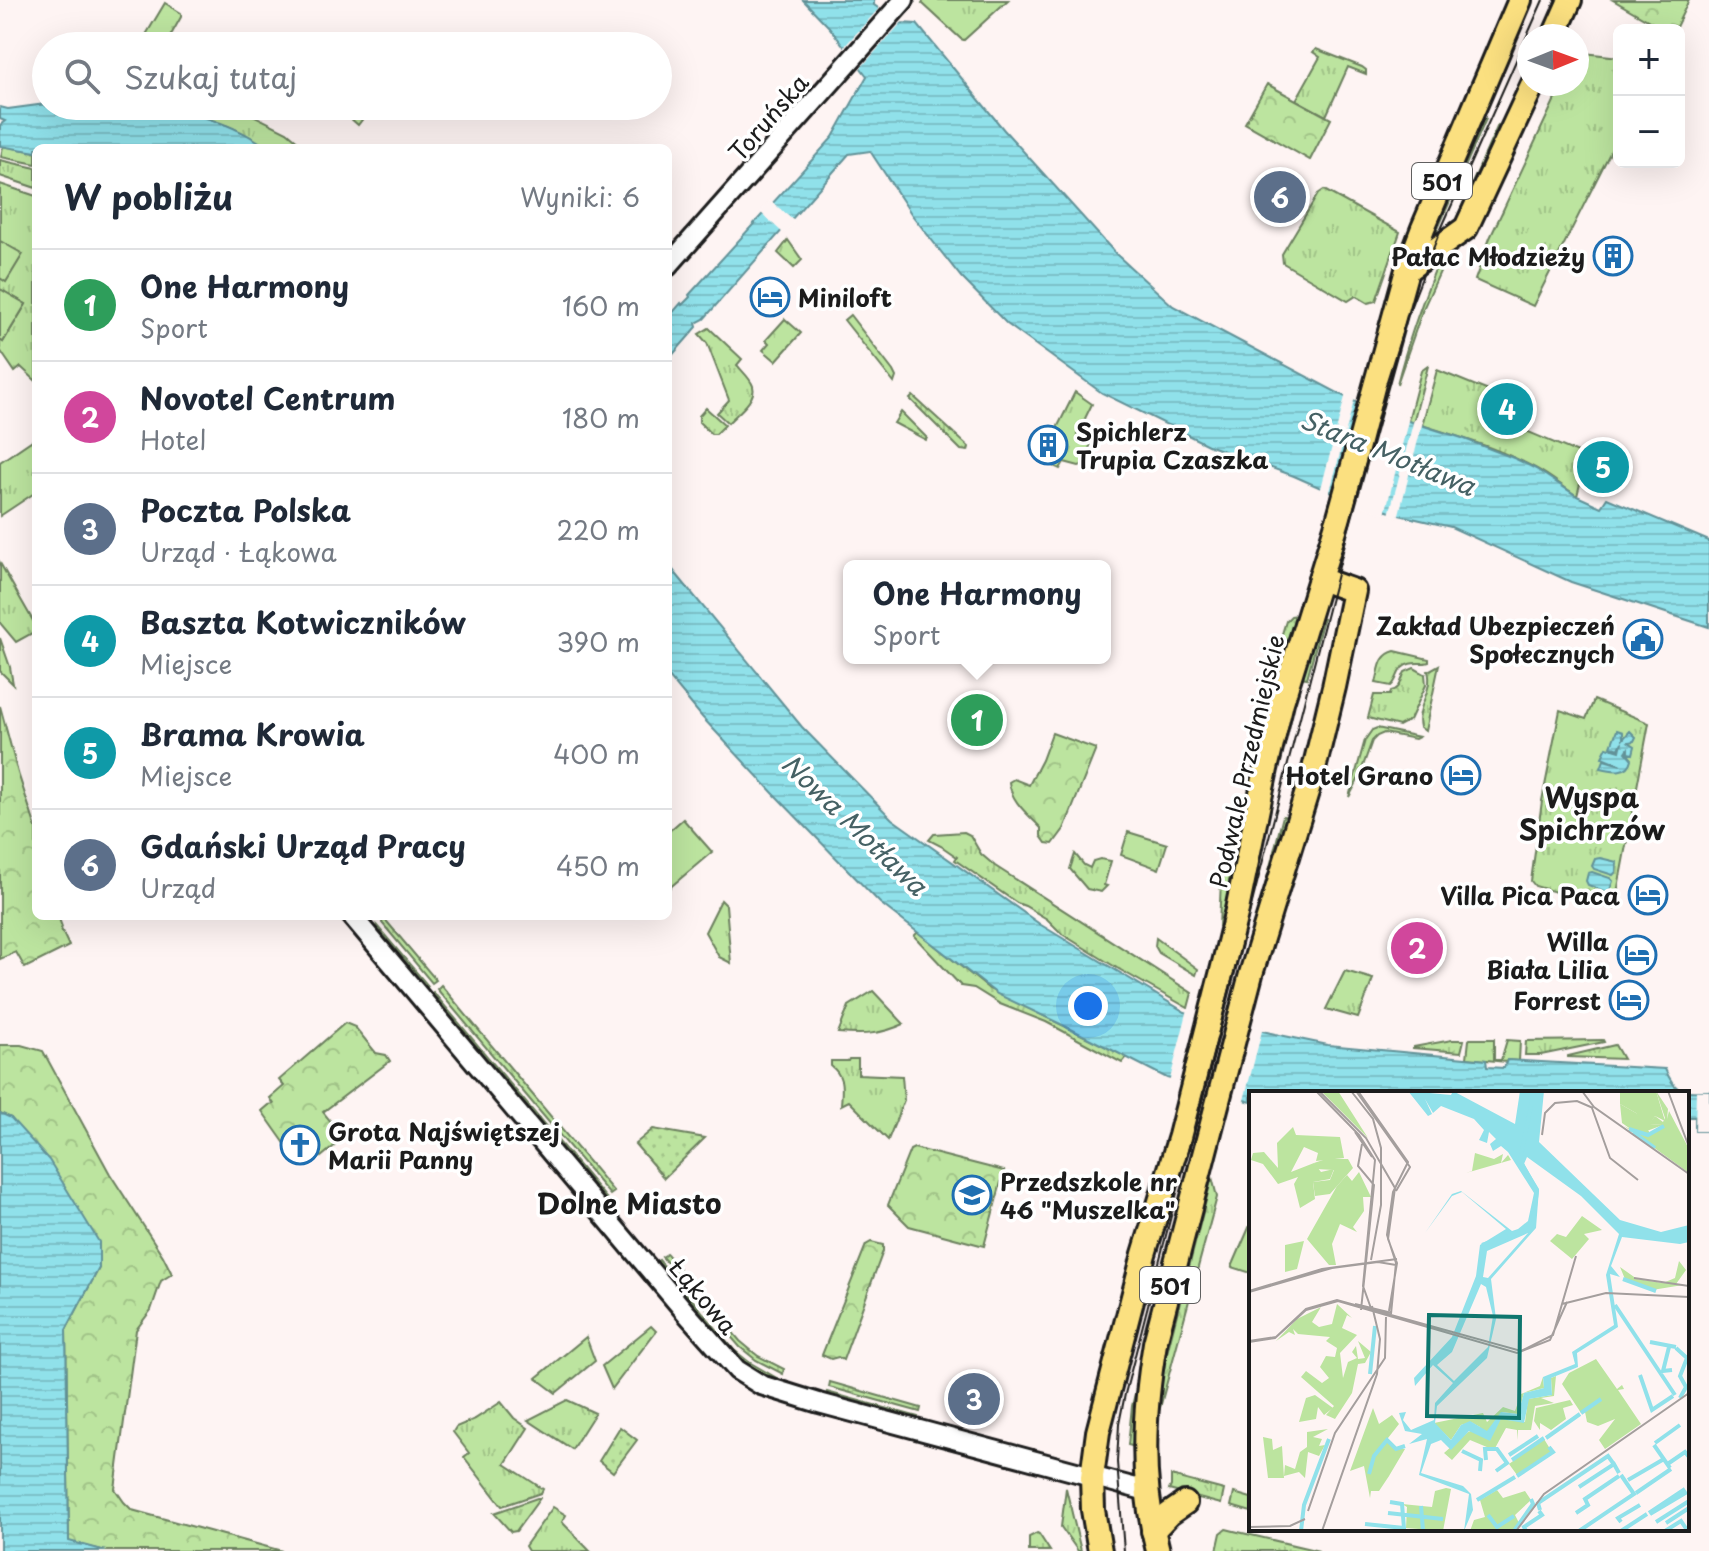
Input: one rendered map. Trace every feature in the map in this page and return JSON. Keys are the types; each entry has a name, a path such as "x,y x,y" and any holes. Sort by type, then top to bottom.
{"main road":[{"name":"Podwale Przedmiejskie","path":"1100,1551 1093,1510 1092,1477 1096,1440 1223,967 1276,729 1407,270 1520,0"},
{"path":"1559,24 1570,0"},
{"name":"501","path":"1407,270 1466,228 1527,96"},
{"name":"501","path":"1156,1541 1147,1491 1144,1439 1146,1400 1155,1343 1251,974 1314,769 1354,591 1320,579"},
{"path":"1156,1541 1169,1514 1185,1503"}],"street":[{"name":"Toruńska","path":"672,261 902,2"},
{"name":"Łąkowa","path":"356,921 737,1370 761,1385 794,1396 1147,1491"}],"green space":[{"path":"924,0 1008,0 964,40 922,3"},
{"path":"1613,0 1689,0 1677,24 1655,24"},
{"path":"165,3 181,13 173,32 148,32"},
{"path":"1316,49 1366,70 1366,74 1348,67 1326,116 1296,100 1320,57 1313,52"},
{"path":"1589,54 1613,56 1613,147 1533,306 1475,280 1490,238 1556,96 1589,96"},
{"path":"1267,84 1331,119 1310,160 1245,123"},
{"path":"1480,116 1486,119 1425,258 1405,313 1419,262"},
{"path":"208,120 263,120 287,132 301,144 261,144 228,126"},
{"path":"1498,125 1505,128 1423,309 1397,384 1429,284"},
{"path":"3,146 32,151 32,163 1,157"},
{"path":"0,160 32,167 32,187 0,176"},
{"path":"0,184 32,195 32,377 21,367 15,372 0,350 0,340 3,342 26,304 0,289 0,278 6,281 22,254 0,241"},
{"path":"1324,190 1400,232 1376,301 1368,303 1356,296 1348,301 1283,263 1282,254 1318,194"},
{"path":"788,240 802,260 794,268 778,253"},
{"path":"0,241 23,254 6,282 0,278"},
{"path":"0,289 26,304 3,342 0,340"},
{"path":"850,315 893,371 896,377 894,383 844,320"},
{"path":"785,319 801,333 776,361 763,350 769,343 766,340"},
{"path":"709,328 742,359 737,365 753,386 749,401 728,423 717,413 729,400 707,343 699,334"},
{"path":"1428,366 1413,423 1408,421 1421,371"},
{"path":"1437,370 1501,396 1495,414 1513,421 1512,425 1590,458 1584,468 1577,496 1522,461 1422,425"},
{"path":"1075,392 1092,404 1077,435 1091,444 1082,465 1064,462 1060,469 1041,460"},
{"path":"913,396 969,447 968,451 961,450 910,399"},
{"path":"706,408 725,425 716,434 711,434 699,422 699,416"},
{"path":"901,412 927,438 926,440 894,423"},
{"path":"31,441 32,495 0,516 0,462"},
{"path":"0,563 32,619 32,633 16,642 0,623"},
{"path":"1298,615 1279,658 1276,653 1286,621"},
{"path":"1319,618 1323,619 1307,678 1301,677"},
{"path":"0,638 10,667 13,684 0,671"},
{"path":"1395,651 1429,659 1429,662 1405,666 1391,686 1376,683 1383,659"},
{"path":"1439,665 1425,731 1420,727 1419,720 1429,685 1428,671"},
{"path":"1414,668 1425,674 1426,685 1410,720 1399,726 1368,718 1374,695 1390,695 1399,686 1405,672"},
{"path":"1270,690 1267,722 1255,752 1252,739 1254,725 1263,694"},
{"path":"1594,700 1649,723 1614,909 1535,886 1531,881 1542,801 1560,710 1586,719"},
{"path":"0,706 32,816 32,920 59,920 69,946 25,968 16,952 0,959"},
{"path":"1377,728 1419,737 1415,739 1384,733 1377,736 1372,741 1349,797 1365,740"},
{"path":"1052,733 1096,749 1064,829 1053,844 1046,843 1041,836 1041,828 1017,802 1009,782 1014,779 1029,785"},
{"path":"1283,816 1294,818 1243,972"},
{"path":"683,819 712,852 672,886 672,829"},
{"path":"964,832 970,835 981,854 995,866 1192,993 1188,1008 1062,934 1047,919 1017,903 955,860 957,857 929,840 934,834"},
{"path":"1128,832 1167,844 1159,869 1121,855"},
{"path":"1075,854 1090,868 1093,861 1111,861 1104,885 1107,886 1101,892 1087,889 1070,869"},
{"path":"1230,870 1228,894 1219,927 1221,879"},
{"path":"721,900 726,905 731,963 719,957 705,932"},
{"path":"386,920 436,980 432,983 382,923"},
{"path":"377,926 428,986 424,990 379,936"},
{"path":"918,932 989,989 1127,1057 1122,1063 1046,1022 1000,1004 974,988 961,986 914,936"},
{"path":"1156,938 1198,969 1196,975 1159,953 1155,946"},
{"path":"1345,971 1373,979 1358,1018 1326,1009"},
{"path":"441,985 614,1192 610,1195 437,989"},
{"path":"873,991 904,1024 871,1033 838,1033 849,1006"},
{"path":"433,992 607,1199 603,1202 429,996"},
{"path":"345,1023 355,1027 376,1053 386,1055 390,1061 323,1112 344,1138 321,1157 316,1150 298,1162 262,1111 274,1104 270,1098 284,1086 279,1080"},
{"path":"1470,1039 1494,1039 1494,1060 1501,1060 1507,1040 1520,1041 1519,1061 1506,1062 1467,1058"},
{"path":"1464,1040 1461,1052 1413,1048 1413,1047"},
{"path":"1603,1040 1541,1055 1525,1055 1526,1041"},
{"path":"0,1045 21,1045 43,1051 110,1174 172,1274 161,1281 151,1310 136,1330 115,1489 132,1510 282,1551 106,1551 69,1542 66,1330 99,1268 11,1118 0,1113"},
{"path":"1615,1045 1623,1059 1568,1057 1568,1056"},
{"path":"858,1059 858,1074 902,1076 904,1100 888,1140 849,1101 841,1105 842,1083 831,1061"},
{"path":"653,1129 705,1138 664,1178 635,1144"},
{"name":"Przedszkole nr 46 \"Muszelka\"","path":"914,1148 1004,1171 984,1246 909,1226 888,1205 910,1150"},
{"path":"1212,1177 1217,1197 1154,1430 1158,1388"},
{"path":"1249,1228 1249,1272 1232,1267"},
{"path":"871,1242 883,1245 883,1251 843,1360 838,1357 831,1359 822,1355 866,1245"},
{"path":"667,1254 740,1341 758,1356 784,1369 783,1374 756,1360 740,1347 662,1257"},
{"path":"659,1260 734,1350 780,1380 779,1383 759,1374 732,1355 654,1264"},
{"path":"651,1326 656,1331 612,1389 602,1366"},
{"path":"586,1337 595,1361 556,1393 536,1378"},
{"path":"1144,1357 1139,1448 1128,1445 1132,1406"},
{"path":"830,1382 921,1408 920,1412 829,1387"},
{"path":"827,1392 918,1417 917,1421 826,1397"},
{"path":"567,1400 595,1413 572,1449 528,1420"},
{"path":"501,1402 514,1418 528,1428 505,1464 543,1489 541,1493 502,1506 464,1457 469,1453 453,1432 456,1427"},
{"path":"620,1427 637,1440 613,1472 599,1461"},
{"path":"1171,1476 1224,1490 1221,1504 1169,1490"},
{"path":"1066,1488 1081,1551 1061,1527"},
{"path":"1234,1493 1249,1497 1249,1511 1231,1506"},
{"path":"540,1498 516,1531 511,1532 494,1513"},
{"path":"553,1507 566,1515 562,1522 590,1551 528,1551 525,1546"},
{"path":"1226,1529 1319,1551 1217,1551 1221,1533"},
{"path":"1037,1533 1050,1551 1029,1551 1029,1537"}],"water":[{"name":"Stara Motława","path":"803,0 874,0 874,5 900,23 917,24 1004,130 1117,255 1173,306 1353,401 1516,459 1601,507 1607,498 1709,541 1709,627 1571,582 1451,527 1399,515 1210,446 1102,393 1007,324 961,277 912,215 870,151 849,154 704,319 696,323 697,327 672,355 672,313 833,137 867,76 829,27"},
{"path":"32,106 32,120 212,120 243,132 262,144 32,144 32,151 0,146 0,125 5,121 0,119 0,107"},
{"name":"Nowa Motława","path":"672,569 802,727 892,819 1041,925 1185,1012 1328,1045 1486,1060 1487,1067 1504,1068 1507,1060 1665,1069 1673,1084 1681,1090 1709,1091 1709,1131 1695,1131 1695,1117 1689,1117 1689,1091 1249,1091 1249,1101 1167,1078 997,994 880,903 702,717 672,681"},
{"path":"1617,730 1623,732 1623,739 1630,731 1636,737 1629,742 1635,746 1633,754 1628,753 1628,749 1626,752 1632,759 1630,764 1620,770 1601,768 1604,760 1621,765 1602,757 1607,747 1620,751 1622,742 1619,749 1611,746"},
{"path":"1595,859 1617,862 1613,875 1594,869"},
{"path":"1588,873 1613,881 1610,890 1606,892 1588,885"},
{"path":"0,1113 11,1118 49,1160 99,1242 99,1268 66,1330 69,1541 106,1551 0,1551"}],"pier":[{"path":"882,5 904,20 858,71 842,49"},
{"path":"770,200 795,222 784,234 760,212"},
{"path":"1346,393 1355,397 1329,495 1320,492"},
{"path":"1359,399 1409,417 1385,514 1333,497"},
{"path":"1414,419 1423,421 1398,518 1389,515"},
{"path":"1188,1009 1263,1027 1243,1104 1169,1083"},
{"path":"1696,1091 1709,1091 1709,1131 1695,1131"}],"tram line":[{"path":"1124,1551 1117,1462 1119,1424 1125,1394 1387,381 1409,311 1438,236 1543,0"}],"place":[{"name":"Gdański Urząd Pracy","path":"1280,197"},
{"name":"Pałac Młodzieży","path":"1613,256"},
{"name":"Miniloft","path":"770,297"},
{"name":"Baszta Kotwiczników","path":"1507,409"},
{"name":"Spichlerz Trupia Czaszka","path":"1048,445"},
{"name":"Brama Krowia","path":"1603,467"},
{"name":"Zakład Ubezpieczeń Społecznych","path":"1643,639"},
{"name":"One Harmony","path":"977,720"},
{"name":"Hotel Grano","path":"1461,775"},
{"name":"Villa Pica Paca","path":"1648,895"},
{"name":"Novotel Centrum","path":"1417,948"},
{"name":"Willa Biała Lilia","path":"1637,955"},
{"name":"Forrest","path":"1629,1000"},
{"name":"Grota Najświętszej Marii Panny","path":"300,1145"},
{"name":"Przedszkole nr 46 \"Muszelka\"","path":"972,1195"},
{"name":"Poczta Polska","path":"974,1399"}],"district":[{"name":"Wyspa Spichrzów","path":"1592,812"},
{"name":"Dolne Miasto","path":"629,1202"}]}
